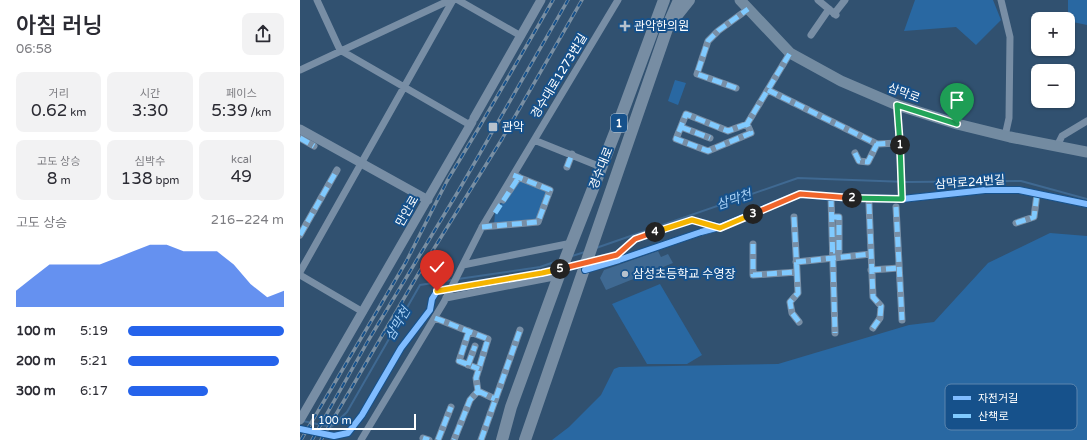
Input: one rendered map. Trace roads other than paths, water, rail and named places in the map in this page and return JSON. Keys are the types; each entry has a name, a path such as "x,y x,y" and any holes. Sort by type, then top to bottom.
{"main road":[{"name":"경수대로","path":"571,244 622,115 664,0"},
{"name":"경수대로","path":"585,270 669,24 679,0"},
{"path":"669,24 689,0"},
{"name":"삼막로","path":"740,0 790,53 841,81 897,105 957,124 1005,136 1087,152"},
{"name":"1","path":"502,440 511,407 571,244"},
{"name":"1","path":"525,440 574,296 585,270"}],"street":[{"path":"317,0 340,50 403,86 472,121"},
{"path":"300,70 340,50 450,0"},
{"path":"363,312 300,273 403,86 453,0"},
{"path":"458,0 521,36"},
{"name":"만안로","path":"303,411 363,312 542,0"},
{"name":"경수대로1273번길","path":"447,296 482,227 516,176 534,140 618,0"},
{"path":"818,0 833,13"},
{"path":"811,35 845,0"},
{"path":"1001,0 1010,43 1008,118 1005,136"},
{"path":"736,88 697,74 708,41 718,31 748,9"},
{"path":"747,124 751,133 708,151 676,139 686,114 728,131 747,124 790,53"},
{"path":"768,90 877,144 899,143"},
{"path":"897,105 902,199"},
{"path":"1057,146 1062,136 1087,121"},
{"path":"681,127 710,138"},
{"path":"300,129 428,200"},
{"path":"728,131 732,141"},
{"path":"300,138 314,146"},
{"path":"534,140 572,154 601,167"},
{"path":"855,153 859,161 868,162 877,144"},
{"path":"567,167 572,154"},
{"path":"300,235 337,170"},
{"path":"482,227 538,222 550,190 516,176 495,213"},
{"name":"삼막로24번길","path":"585,270 701,232 720,228 800,194 831,197 902,199 985,190 1019,190 1087,204"},
{"path":"1016,223 1034,217 1037,194"},
{"path":"831,197 835,333"},
{"path":"869,204 873,297 881,306 880,318 873,328"},
{"path":"896,207 902,320"},
{"path":"794,217 798,293 790,302 792,313 799,322"},
{"path":"462,267 571,244"},
{"path":"753,244 753,275 797,272"},
{"path":"796,262 833,254 871,254"},
{"path":"871,270 899,268"},
{"path":"361,440 447,296 560,273"},
{"path":"434,318 488,339 476,378 478,392"},
{"path":"481,440 520,330"},
{"path":"469,332 459,361 479,369"},
{"path":"468,365 475,346"},
{"path":"478,392 495,399"},
{"path":"454,440 470,400 478,392"},
{"path":"438,440 451,407"}],"waterway":[{"name":"삼막천","path":"596,248 798,178 907,182 1021,181 1087,199"},
{"name":"삼막천","path":"572,256 585,252"},
{"name":"삼막천","path":"458,279 540,267 560,260"},
{"name":"삼막천","path":"303,421 331,427 347,412 420,285 452,280"}],"railway":[{"path":"301,440 406,262 447,181 553,0"},
{"path":"312,440 368,341 459,190 568,0"},
{"path":"321,440 420,271 502,139 582,0"}],"place":[{"name":"관악한의원","path":"625,26"},
{"name":"관악","path":"493,127"},
{"name":"삼성초등학교 수영장","path":"625,274"}]}
